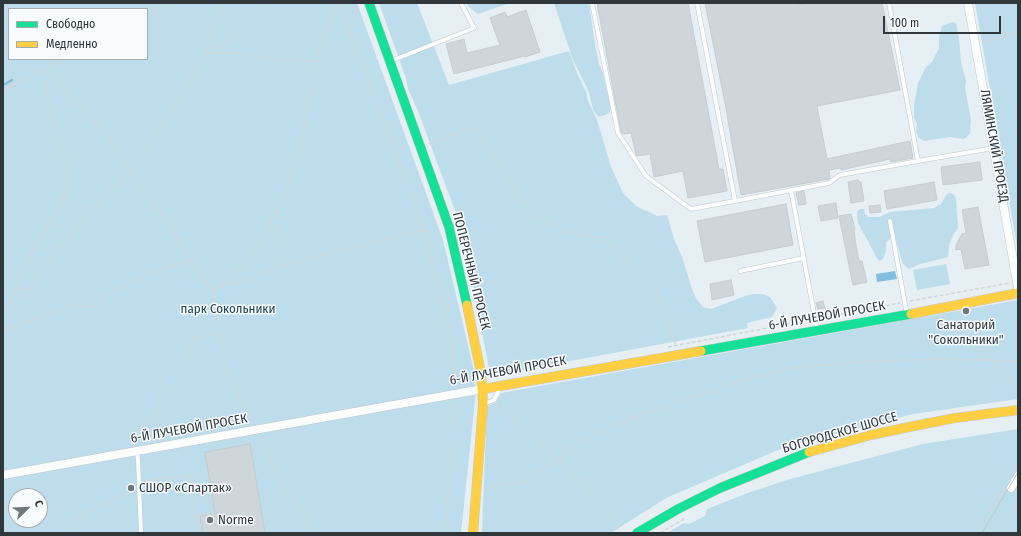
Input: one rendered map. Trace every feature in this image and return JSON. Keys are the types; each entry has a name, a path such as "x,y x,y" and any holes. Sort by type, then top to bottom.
{"street":[{"name":"ПОПЕРЕЧНЫЙ ПРОСЕК","path":"369,3 391,61 449,227 481,373 483,404 472,533"},
{"name":"ЛЯМИНСКИЙ ПРОЕЗД","path":"968,3 1017,285"},
{"name":"6-Й ЛУЧЕВОЙ ПРОСЕК","path":"3,475 136,447 483,389 498,382 817,331 936,310 1018,293"},
{"name":"БОГОРОДСКОЕ ШОССЕ","path":"637,533 678,509 720,488 807,453 870,435 914,426 955,418 1018,410"},
{"path":"1007,488 1016,473"}],"lane":[{"path":"391,61 474,28 461,3"},
{"path":"592,3 618,133 646,176 691,209 829,183 840,175 994,148"},
{"path":"697,3 735,201"},
{"path":"889,3 918,161"},
{"path":"791,190 817,331"},
{"path":"890,221 907,315"},
{"path":"740,271 804,258"},
{"path":"483,404 494,400 498,392 498,382"},
{"path":"136,447 138,460 141,533"}],"path":[{"path":"148,14 170,3"},
{"path":"3,312 26,289 85,218 130,171 170,113 207,53 212,37 214,20 224,3"},
{"path":"207,53 241,31 268,3"},
{"path":"222,286 247,261 263,236 277,209 297,162 316,61 337,3"},
{"path":"340,3 424,230 451,336 453,346 453,369 457,374 464,377 474,375"},
{"path":"976,43 1018,34"},
{"path":"207,53 240,53 266,59 316,61"},
{"path":"49,60 68,95 105,131 130,171 172,229 191,261 214,290 219,333 226,365 239,396 256,426 283,487 306,516 308,533"},
{"path":"3,90 61,60"},
{"path":"7,308 30,255 58,212 67,189 67,166 53,121 43,69"},
{"path":"429,144 468,129 476,132 484,141 518,197 550,224 566,233 603,238 655,287 676,345"},
{"path":"277,209 279,266"},
{"path":"214,290 222,286 244,281 279,266 424,230"},
{"path":"3,331 69,305 88,307 94,306 115,290 168,267 191,261"},
{"path":"18,283 21,288 26,289"},
{"path":"668,346 904,302 1017,285"},
{"path":"936,310 1018,387"},
{"path":"136,447 137,429 157,418 161,379 188,356 189,346 197,338 219,333"},
{"path":"483,488 498,484 516,485 559,459 587,439 642,414 735,383 789,368 859,362 934,359 1018,361"},
{"path":"487,372 498,382"},
{"path":"464,377 464,384"},
{"path":"445,533 450,472 456,435 450,395"},
{"path":"498,404 559,459 608,513 619,530"},
{"path":"1016,473 1018,463"},
{"path":"139,482 188,475"},
{"path":"188,475 206,498 209,514 195,515"},
{"path":"188,475 198,533"},
{"path":"68,533 67,530 87,512 100,508 114,499 139,488"},
{"path":"977,533 1007,488"},
{"path":"999,533 1018,502"},
{"path":"660,533 684,519"}],"green space":[{"name":"парк Сокольники","path":"3,3 357,3 443,240 474,371 473,374 476,390 461,533 3,533"},
{"path":"379,3 417,3 449,85 569,51 597,120 611,167 623,193 636,206 657,216 667,215 674,239 697,300 703,307 711,309 745,296 762,294 770,297 777,308 772,317 747,323 748,328 500,374 494,372 489,368 463,232 418,111 408,89 406,78"},
{"path":"467,3 510,3 478,14 468,6"},
{"path":"554,3 589,3 595,45 611,110 605,115 599,117 593,110 589,92 573,60"},
{"path":"975,3 1018,3 1018,252 982,42"},
{"path":"952,22 956,23 961,62 966,81 965,88 971,120 970,134 964,139 950,137 924,141 918,137 916,131 917,124 914,117 914,106 918,83 926,67 932,62 939,48 939,37 942,26"},
{"path":"951,193 956,199 958,228 949,245 948,257 920,264 909,269 903,264 895,237 892,236 886,243 886,251 883,259 879,261 858,223 857,212 860,209 864,209 865,214 868,217 879,217 890,212 934,208 941,204 947,194"},
{"path":"946,264 950,284 917,290 913,270"},
{"path":"1018,300 1018,399 913,414 785,447 666,498 611,533 482,533 487,407 496,402 501,393"},
{"path":"1018,429 1018,533 667,533 684,523 689,524 705,516 707,509 790,479 923,444"}],"water":[{"path":"895,271 897,279 877,282 876,274"}],"building":[{"path":"597,3 688,3 719,169 723,169 727,191 688,198 683,171 654,177 650,154 637,156 631,133 623,134 621,132"},
{"path":"705,3 797,3 798,5 806,3 882,3 900,90 817,106 827,159 910,141 913,158 891,162 890,159 841,170 841,168 829,170 829,179 741,195 725,103"},
{"path":"526,10 540,52 454,74 446,44 464,39 467,53 500,45 490,18 505,12 507,17"},
{"path":"980,162 982,180 943,185 941,167"},
{"path":"858,180 861,182 864,201 851,203 848,182"},
{"path":"934,182 937,200 887,209 884,191"},
{"path":"804,191 806,204 799,205 796,193"},
{"path":"836,203 838,218 821,221 818,206"},
{"path":"786,204 793,245 705,262 697,221"},
{"path":"880,205 881,212 870,213 869,206"},
{"path":"978,207 989,265 965,269 961,249 956,250 956,245 962,234 966,233 962,210"},
{"path":"851,214 855,229 855,240 859,261 862,261 867,282 853,285 839,216"},
{"path":"731,280 734,295 712,300 710,284"},
{"path":"823,301 825,308 818,309 816,303"},
{"path":"250,444 265,533 203,533 200,516 215,514 205,452"}],"waterway":[{"path":"3,85 12,80"}],"tram line":[{"path":"982,533 1018,472"}],"traffic: fast":[{"path":"369,3 449,227 467,305"},
{"path":"701,351 911,314"},
{"path":"637,533 678,509 720,488 809,452"}],"traffic: slow":[{"path":"911,314 1018,293"},
{"path":"467,305 481,373 483,404 473,533"},
{"path":"483,389 701,351"},
{"path":"809,452 871,435 914,426 955,418 1018,410"}],"place":[{"name":"Санаторий \"Сокольники\"","path":"966,311"},
{"name":"СШОР «Спартак»","path":"131,488"},
{"name":"Norme","path":"210,520"}]}
